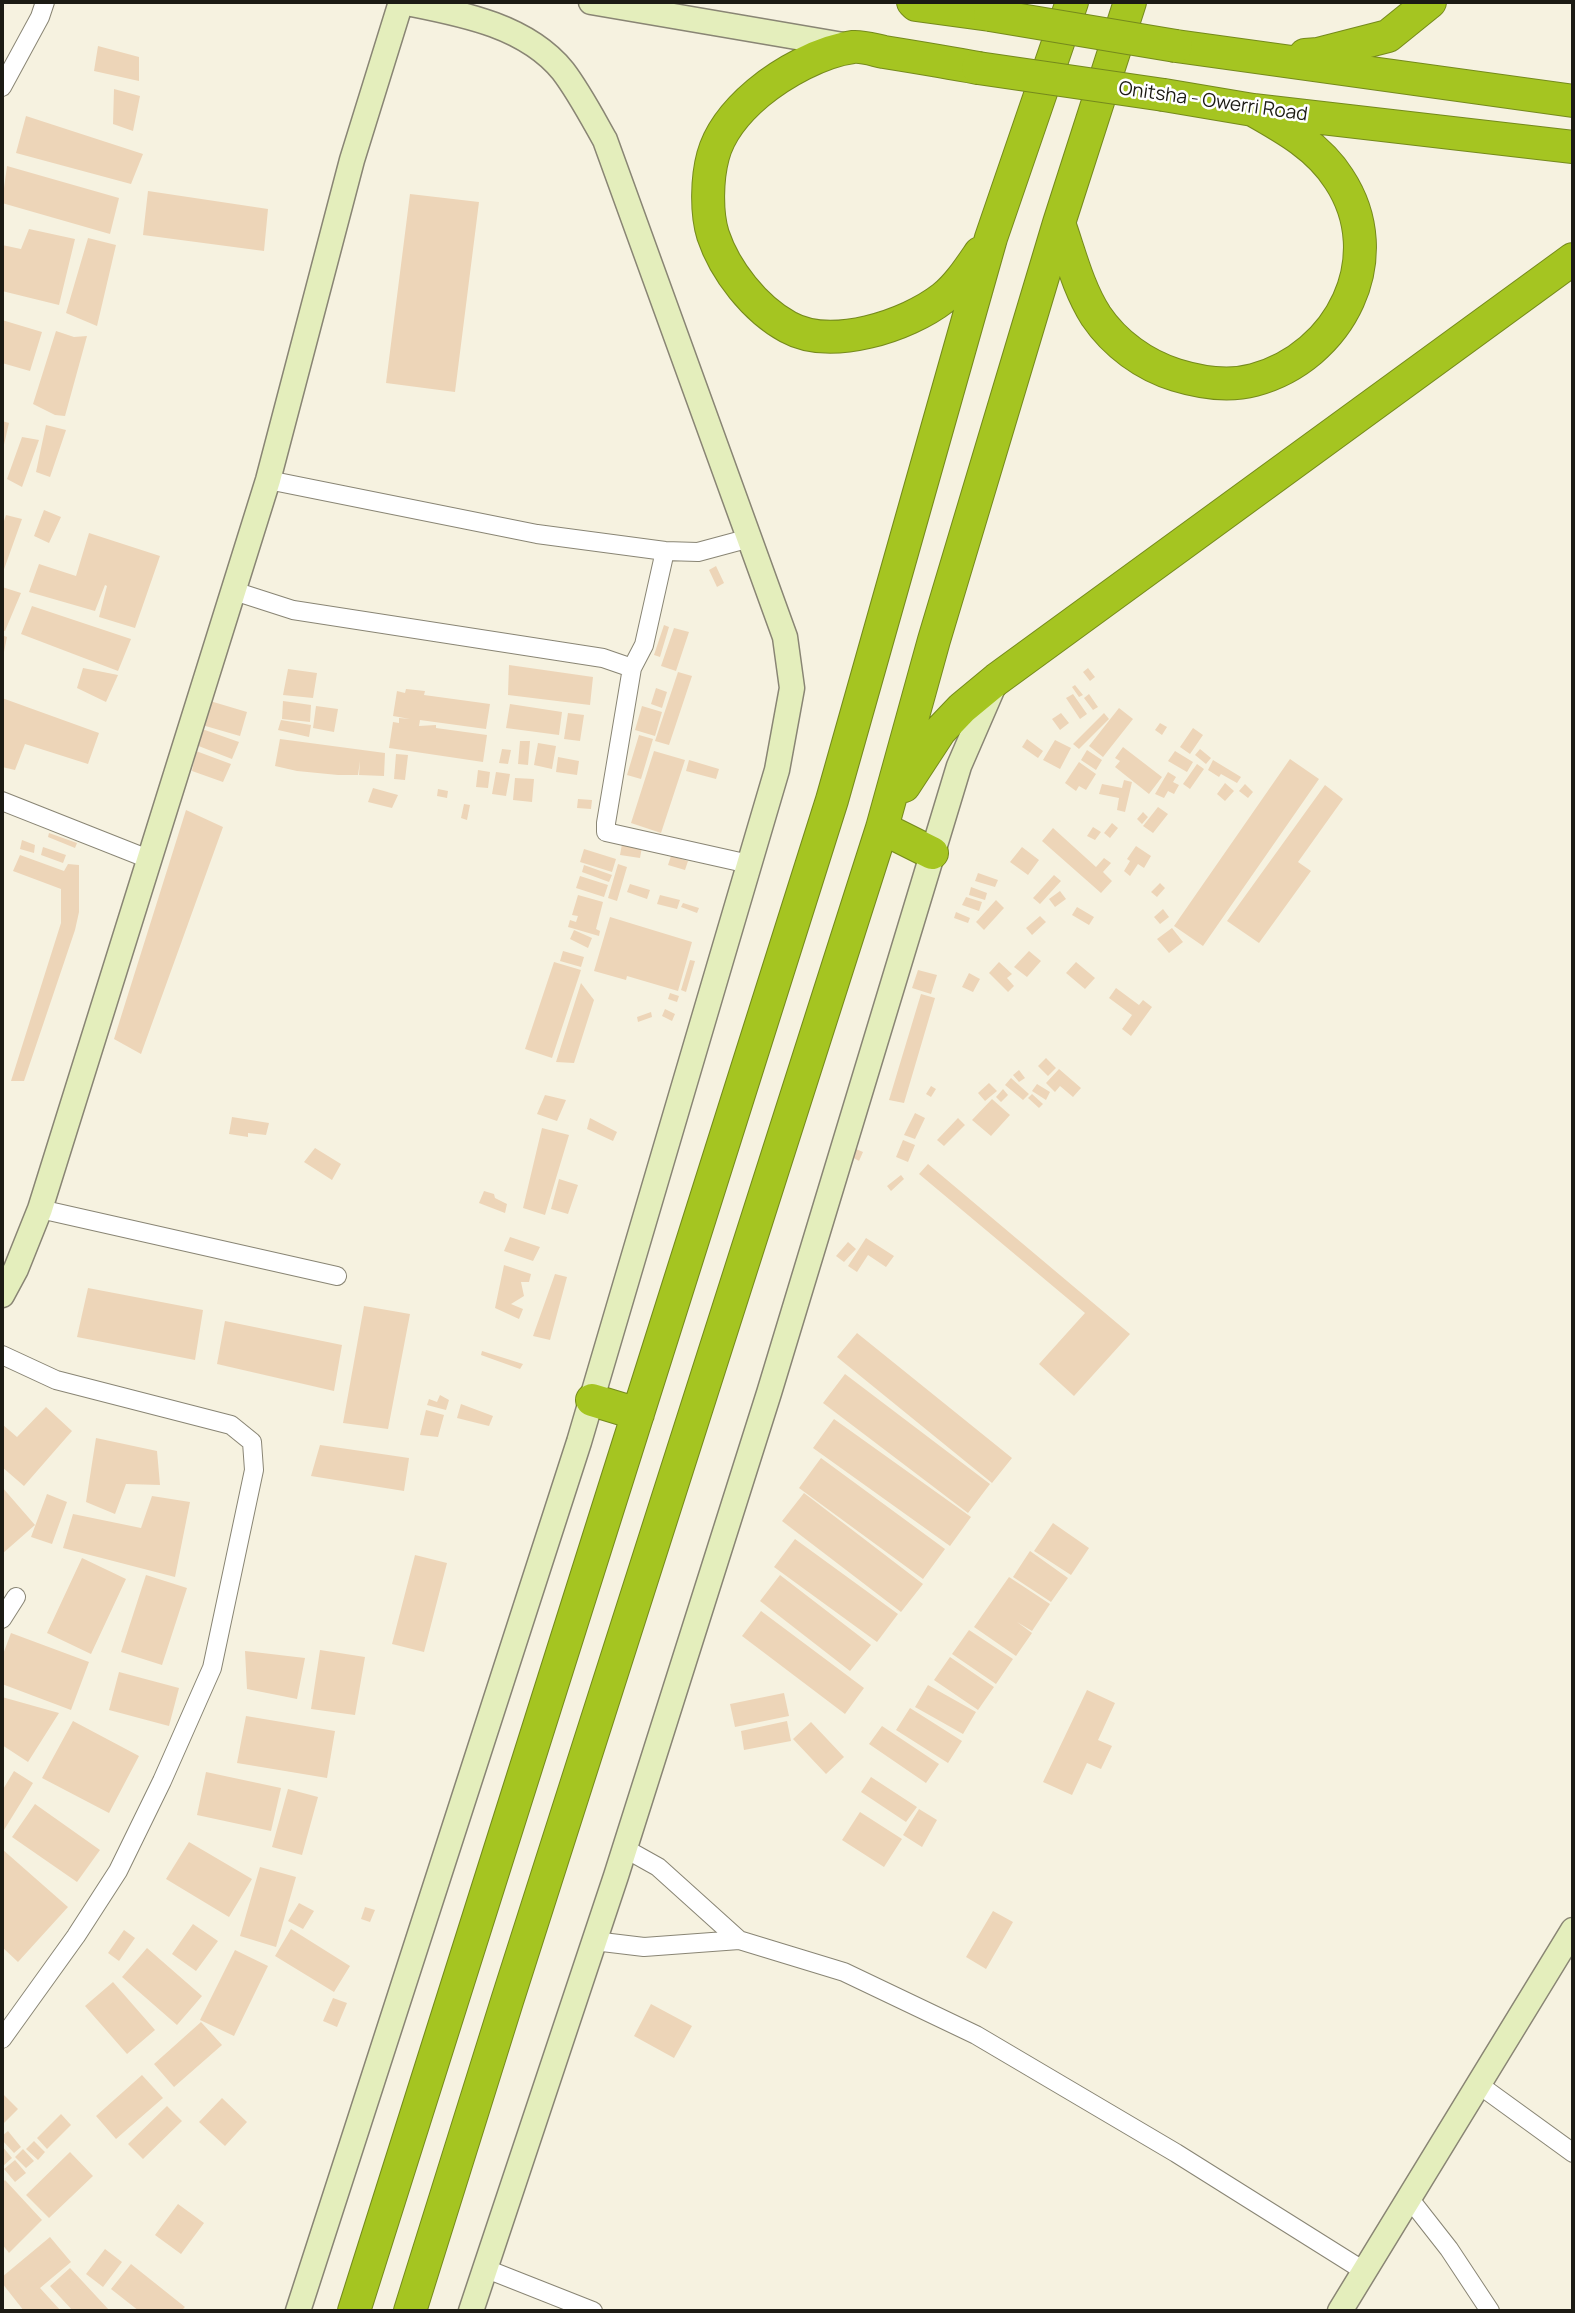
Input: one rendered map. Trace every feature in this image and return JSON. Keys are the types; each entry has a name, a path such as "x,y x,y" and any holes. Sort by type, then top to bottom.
{"highway":[{"path":"354,2311 832,800 990,237 1072,2"},
{"path":"410,2311 883,822 934,640 1059,223 1130,2"},
{"path":"1267,57 1318,54 1388,36 1430,2"},
{"path":"909,3 1176,46 1573,101"},
{"name":"Onitsha - Owerri Road","path":"853,47 1253,110 1573,147"},
{"path":"853,47 806,62 765,87 740,108 724,130 713,155 710,182 713,234 728,265 746,292 766,312 790,329 815,335 844,336 885,329 943,298 962,277 990,237"},
{"path":"1059,223 1083,292 1097,318 1119,343 1142,361 1199,382 1226,384 1253,381 1280,371 1308,355 1327,336 1344,311 1355,284 1360,255 1357,223 1351,201 1339,178 1316,152 1296,134 1253,110"},
{"path":"883,822 940,731 962,708 997,679 1573,259"},
{"path":"883,822 932,853"},
{"path":"592,1400 638,1414"}],"main road":[{"path":"2,1295 16,1269 40,1209 151,860 268,480 352,160 402,2 460,13 502,28 532,44 561,69 605,140 785,637 792,688 777,770 592,1400 298,2311"},
{"path":"591,2 853,47"},
{"path":"471,2311 625,1848 773,1380 959,766 997,679"},
{"path":"1340,2311 1573,1930"}],"street":[{"path":"2,87 40,17 45,2"},
{"path":"268,480 537,534 665,551 698,552 750,538"},
{"path":"665,551 644,645 632,668 606,832 749,864"},
{"path":"234,590 293,610 603,658 632,668"},
{"path":"2,801 151,860"},
{"path":"40,1209 337,1276"},
{"path":"2,1356 56,1380 231,1425 252,1442 254,1470 212,1668 162,1781 118,1871 76,1936 2,2039"},
{"path":"2,1619 16,1597"},
{"path":"625,1848 658,1867 739,1940"},
{"path":"594,1941 644,1947 739,1940 844,1972 976,2035 1176,2153 1364,2271"},
{"path":"1478,2084 1573,2153"},
{"path":"1409,2198 1449,2249 1490,2311"},
{"path":"484,2268 593,2311"}],"building":[{"path":"98,46 139,57 139,81 94,71"},
{"path":"114,89 140,96 133,131 113,124"},
{"path":"26,116 143,154 131,184 16,153"},
{"path":"7,166 119,198 110,234 2,203"},
{"path":"148,191 268,209 264,251 143,235"},
{"path":"410,194 479,202 455,392 386,383"},
{"path":"29,229 75,239 59,305 2,291 2,245 21,249"},
{"path":"88,238 116,245 97,326 66,313"},
{"path":"2,320 42,332 30,371 2,363"},
{"path":"56,331 74,337 87,336 65,416 55,415 33,404"},
{"path":"2,421 9,423 3,449 2,449"},
{"path":"46,425 66,430 50,477 36,472"},
{"path":"22,437 39,440 22,487 7,479"},
{"path":"44,510 61,517 49,543 34,536"},
{"path":"6,515 22,519 2,575 2,527"},
{"path":"89,533 160,556 135,628 99,617 107,586 105,585 95,611 29,592 39,564 76,576"},
{"path":"716,566 724,583 717,587 709,570"},
{"path":"2,587 21,593 5,631 2,630"},
{"path":"32,606 131,639 118,671 21,634"},
{"path":"664,625 669,627 660,657 654,655"},
{"path":"674,628 689,632 676,671 661,666"},
{"path":"2,635 7,637 3,657 2,656"},
{"path":"509,665 593,677 590,705 508,695"},
{"path":"83,668 118,675 106,702 77,688"},
{"path":"1088,668 1095,677 1090,681 1083,672"},
{"path":"288,669 317,673 313,698 283,695"},
{"path":"678,672 692,676 669,745 655,741"},
{"path":"1075,685 1083,695 1079,697 1072,687"},
{"path":"656,688 667,692 662,708 651,704"},
{"path":"406,689 425,691 424,695 490,704 486,729 420,720 419,726 436,725 436,728 487,735 483,762 389,748 393,722 399,723 399,718 410,719 393,716 397,691 405,693"},
{"path":"1073,694 1087,714 1080,719 1066,698"},
{"path":"1089,694 1098,707 1093,710 1084,698"},
{"path":"2,698 99,733 88,764 25,744 15,770 2,767"},
{"path":"210,701 247,712 240,736 202,725"},
{"path":"283,701 311,705 310,722 282,719"},
{"path":"510,704 562,712 559,735 506,728"},
{"path":"316,706 338,709 334,732 313,728"},
{"path":"642,706 662,712 655,736 635,730"},
{"path":"1119,708 1133,719 1103,757 1089,746"},
{"path":"568,713 584,715 580,741 564,739"},
{"path":"1061,713 1069,723 1060,730 1052,719"},
{"path":"1104,713 1109,719 1079,749 1073,744"},
{"path":"281,720 311,725 309,737 278,730"},
{"path":"1160,723 1167,727 1162,735 1155,730"},
{"path":"1193,728 1203,735 1190,754 1180,747"},
{"path":"202,729 239,742 232,759 196,745"},
{"path":"639,735 653,739 641,779 627,775"},
{"path":"280,739 385,753 384,776 359,775 360,761 358,775 297,771 275,766"},
{"path":"1027,739 1043,751 1038,758 1022,747"},
{"path":"1055,740 1071,748 1060,769 1043,760"},
{"path":"520,741 530,741 528,765 518,764"},
{"path":"538,743 556,746 552,769 534,765"},
{"path":"1123,747 1162,777 1149,794 1115,767 1120,761 1115,758"},
{"path":"502,749 511,750 508,764 499,763"},
{"path":"1200,749 1211,758 1206,764 1195,755"},
{"path":"1087,750 1102,760 1096,770 1081,760"},
{"path":"196,751 231,764 223,782 192,771"},
{"path":"654,751 685,760 661,833 631,823"},
{"path":"1175,751 1193,762 1187,772 1168,761"},
{"path":"396,754 408,755 405,780 394,779"},
{"path":"558,757 579,761 577,775 556,772"},
{"path":"1290,759 1319,779 1203,946 1174,926"},
{"path":"689,760 719,769 716,779 686,771"},
{"path":"1213,760 1241,777 1237,783 1208,770"},
{"path":"1079,762 1096,774 1086,790 1079,786 1076,791 1065,783"},
{"path":"1197,764 1204,769 1190,789 1183,784"},
{"path":"478,770 490,772 488,788 476,787"},
{"path":"496,772 510,774 506,796 492,794"},
{"path":"1168,772 1176,777 1173,782 1179,785 1174,794 1168,791 1164,798 1155,794"},
{"path":"515,778 534,779 532,802 513,800"},
{"path":"1124,780 1132,782 1125,812 1117,810 1119,798 1099,794 1102,784 1122,788"},
{"path":"1225,783 1234,791 1225,801 1217,794"},
{"path":"1245,784 1253,792 1248,798 1239,791"},
{"path":"1325,785 1343,799 1298,862 1311,871 1259,943 1227,921"},
{"path":"373,788 398,795 392,808 368,802"},
{"path":"438,789 448,791 447,798 437,796"},
{"path":"578,799 592,800 591,809 577,808"},
{"path":"464,804 470,805 467,820 461,818"},
{"path":"1158,807 1168,814 1153,833 1143,826"},
{"path":"186,810 223,827 141,1054 114,1039"},
{"path":"1143,812 1148,817 1142,824 1137,819"},
{"path":"1112,823 1118,828 1110,838 1104,833"},
{"path":"1093,827 1101,832 1095,840 1087,836"},
{"path":"1053,828 1096,867 1104,858 1111,863 1103,872 1112,881 1101,893 1042,841"},
{"path":"49,833 77,843 75,848 48,837"},
{"path":"22,840 35,845 34,853 20,849"},
{"path":"622,844 642,847 640,858 620,855"},
{"path":"1136,846 1151,856 1144,868 1138,864 1130,876 1124,871 1130,861 1127,859"},
{"path":"43,847 66,855 63,863 41,855"},
{"path":"1022,847 1039,860 1028,875 1010,862"},
{"path":"584,849 616,859 612,872 580,862"},
{"path":"20,855 64,871 68,864 79,865 79,912 24,1081 11,1081 61,923 61,889 13,871"},
{"path":"671,856 688,861 685,870 668,865"},
{"path":"618,864 627,867 617,901 608,898"},
{"path":"584,865 612,875 609,882 582,872"},
{"path":"978,873 998,880 995,887 975,881"},
{"path":"1054,875 1061,881 1040,904 1033,898"},
{"path":"580,876 608,885 604,897 576,888"},
{"path":"1160,883 1165,888 1157,897 1151,892"},
{"path":"630,884 650,890 647,899 627,892"},
{"path":"971,887 987,893 985,900 969,895"},
{"path":"1060,891 1066,899 1055,907 1049,899"},
{"path":"578,895 603,902 596,929 600,931 599,936 568,927 570,920 576,922 578,916 572,915"},
{"path":"660,895 680,900 677,909 657,904"},
{"path":"966,897 982,902 979,911 962,905"},
{"path":"996,900 1004,908 984,930 976,922"},
{"path":"683,903 699,908 697,913 681,907"},
{"path":"1077,907 1094,917 1089,925 1072,915"},
{"path":"1163,909 1169,917 1160,924 1154,917"},
{"path":"956,912 970,918 968,923 954,918"},
{"path":"1040,916 1046,922 1032,935 1026,928"},
{"path":"610,917 692,942 678,991 627,976 626,980 594,971"},
{"path":"1172,928 1183,942 1169,953 1157,939"},
{"path":"574,930 592,938 588,948 570,939"},
{"path":"563,951 584,957 581,967 560,961"},
{"path":"1029,951 1041,961 1027,977 1014,967"},
{"path":"690,960 695,961 686,992 681,990"},
{"path":"554,962 581,970 552,1058 525,1049"},
{"path":"999,962 1012,974 1007,978 1014,986 1008,992 989,973"},
{"path":"1076,962 1095,978 1085,989 1066,973"},
{"path":"918,970 937,975 931,994 912,988"},
{"path":"969,973 980,979 973,992 962,987"},
{"path":"581,983 594,1000 574,1063 556,1062"},
{"path":"1116,988 1139,1005 1143,1000 1152,1007 1131,1036 1122,1029 1132,1015 1109,998"},
{"path":"670,993 679,996 677,1002 668,999"},
{"path":"921,994 935,998 904,1103 889,1100"},
{"path":"665,1009 675,1014 672,1021 662,1016"},
{"path":"651,1012 652,1017 638,1022 637,1017"},
{"path":"1046,1058 1056,1068 1048,1076 1038,1066"},
{"path":"1059,1069 1081,1088 1073,1097 1060,1086 1055,1092 1046,1083"},
{"path":"1019,1070 1025,1078 1019,1082 1013,1075"},
{"path":"1011,1078 1029,1094 1023,1100 1005,1085"},
{"path":"989,1083 997,1091 985,1101 978,1093"},
{"path":"1037,1084 1050,1092 1046,1100 1032,1091"},
{"path":"931,1086 936,1089 931,1097 926,1094"},
{"path":"1003,1089 1008,1095 1001,1102 996,1097"},
{"path":"1032,1094 1043,1104 1039,1108 1028,1098"},
{"path":"545,1095 566,1100 557,1121 537,1114"},
{"path":"992,1099 1010,1115 991,1136 972,1120"},
{"path":"915,1113 925,1118 915,1139 904,1135"},
{"path":"232,1117 269,1123 266,1135 248,1133 248,1137 229,1134"},
{"path":"590,1118 617,1132 613,1141 587,1129"},
{"path":"958,1118 965,1125 944,1146 937,1140"},
{"path":"542,1128 569,1135 545,1215 523,1208"},
{"path":"903,1140 915,1145 908,1162 896,1157"},
{"path":"315,1148 341,1164 332,1180 304,1162"},
{"path":"856,1149 863,1152 859,1161 852,1157"},
{"path":"928,1164 1130,1334 1074,1396 1039,1364 1085,1313 919,1174"},
{"path":"901,1175 904,1179 891,1191 887,1186"},
{"path":"559,1179 578,1185 568,1214 551,1209"},
{"path":"484,1191 494,1194 495,1198 507,1204 505,1213 479,1203"},
{"path":"510,1237 540,1247 533,1261 504,1251"},
{"path":"866,1238 894,1256 886,1267 868,1255 857,1272 848,1266"},
{"path":"848,1242 856,1249 844,1262 836,1256"},
{"path":"504,1265 531,1274 529,1282 521,1282 524,1296 511,1304 523,1309 519,1319 495,1308"},
{"path":"555,1274 567,1277 550,1340 533,1336"},
{"path":"88,1288 203,1310 195,1360 77,1337"},
{"path":"364,1306 410,1314 388,1429 343,1423"},
{"path":"225,1321 342,1345 334,1391 217,1364"},
{"path":"857,1333 1012,1458 992,1483 837,1357"},
{"path":"482,1351 523,1364 520,1369 481,1355"},
{"path":"845,1374 990,1484 968,1513 823,1403"},
{"path":"440,1395 449,1400 446,1410 427,1405 429,1399 437,1402"},
{"path":"461,1404 493,1416 489,1426 457,1418"},
{"path":"46,1407 72,1431 24,1486 2,1467 2,1424 17,1437"},
{"path":"426,1410 444,1415 438,1437 420,1435"},
{"path":"834,1419 971,1517 950,1546 813,1448"},
{"path":"96,1438 157,1451 160,1485 126,1484 115,1514 86,1502"},
{"path":"320,1445 409,1458 404,1491 311,1476"},
{"path":"821,1458 945,1549 923,1579 799,1488"},
{"path":"2,1487 35,1525 2,1554"},
{"path":"804,1493 923,1584 901,1612 782,1521"},
{"path":"47,1494 67,1502 52,1544 31,1537"},
{"path":"152,1496 190,1502 175,1577 63,1548 73,1514 141,1528"},
{"path":"1053,1523 1089,1548 1071,1575 1034,1551"},
{"path":"795,1539 898,1614 877,1642 774,1567"},
{"path":"1030,1551 1068,1578 1051,1602 1013,1577"},
{"path":"415,1555 447,1563 424,1652 392,1644"},
{"path":"82,1558 126,1579 91,1654 47,1633"},
{"path":"146,1575 187,1588 162,1665 121,1652"},
{"path":"780,1575 871,1645 850,1671 760,1601"},
{"path":"1009,1577 1050,1604 1032,1631 1017,1622 1032,1633 1016,1656 974,1627"},
{"path":"761,1611 864,1688 845,1714 742,1636"},
{"path":"969,1630 1013,1659 996,1684 952,1654"},
{"path":"11,1633 89,1662 71,1710 2,1684 2,1657"},
{"path":"320,1650 365,1657 355,1715 311,1709"},
{"path":"245,1651 305,1658 297,1699 247,1689"},
{"path":"950,1657 994,1687 978,1710 934,1680"},
{"path":"119,1672 179,1688 169,1726 109,1710"},
{"path":"928,1685 976,1712 963,1734 915,1707"},
{"path":"1087,1690 1115,1703 1098,1740 1112,1746 1101,1769 1087,1763 1072,1795 1043,1782"},
{"path":"784,1693 789,1716 735,1727 730,1704"},
{"path":"2,1697 59,1713 28,1762 2,1745"},
{"path":"910,1708 962,1741 948,1763 896,1730"},
{"path":"246,1716 335,1731 327,1778 237,1763"},
{"path":"73,1721 139,1756 109,1813 42,1778"},
{"path":"787,1721 791,1741 744,1750 741,1731"},
{"path":"811,1722 844,1757 826,1774 793,1739"},
{"path":"882,1726 939,1764 926,1783 869,1744"},
{"path":"14,1771 33,1783 4,1830 2,1791"},
{"path":"206,1772 281,1788 271,1831 197,1815"},
{"path":"871,1777 917,1807 906,1822 861,1792"},
{"path":"288,1789 318,1797 302,1855 272,1847"},
{"path":"35,1804 100,1850 77,1882 12,1837"},
{"path":"919,1809 937,1820 922,1847 903,1835"},
{"path":"860,1812 902,1839 884,1867 842,1840"},
{"path":"189,1842 252,1879 229,1917 166,1879"},
{"path":"2,1849 68,1907 18,1962 2,1947"},
{"path":"260,1867 296,1877 276,1947 240,1936"},
{"path":"299,1903 314,1911 303,1929 288,1921"},
{"path":"365,1907 375,1910 370,1922 361,1919"},
{"path":"993,1911 1013,1922 986,1969 966,1957"},
{"path":"193,1924 218,1941 196,1971 172,1954"},
{"path":"291,1929 350,1966 334,1992 275,1956"},
{"path":"124,1930 135,1938 119,1961 108,1953"},
{"path":"147,1948 202,1996 177,2025 122,1977"},
{"path":"235,1950 268,1966 234,2036 200,2020"},
{"path":"113,1982 155,2030 127,2054 85,2006"},
{"path":"333,1998 347,2003 337,2027 323,2021"},
{"path":"651,2004 692,2026 674,2058 634,2036"},
{"path":"201,2022 222,2045 174,2087 154,2064"},
{"path":"142,2075 163,2098 116,2139 96,2116"},
{"path":"2,2093 18,2109 3,2124 2,2122"},
{"path":"222,2098 247,2122 225,2146 199,2122"},
{"path":"167,2106 182,2121 143,2159 128,2144"},
{"path":"61,2114 71,2125 47,2149 37,2138"},
{"path":"8,2131 21,2147 14,2153 2,2140 2,2136"},
{"path":"34,2141 45,2152 38,2160 26,2149"},
{"path":"2,2146 12,2158 2,2167"},
{"path":"23,2149 34,2161 26,2168 15,2157"},
{"path":"70,2152 93,2176 49,2218 26,2195"},
{"path":"15,2160 26,2173 15,2182 4,2169"},
{"path":"5,2180 42,2220 9,2253 2,2244 2,2183"},
{"path":"178,2204 204,2223 181,2254 155,2235"},
{"path":"50,2237 71,2262 40,2288 61,2311 24,2311 2,2283 2,2277"},
{"path":"105,2249 122,2262 103,2287 86,2274"},
{"path":"131,2264 185,2307 181,2311 139,2311 111,2289"},
{"path":"70,2268 110,2311 73,2311 50,2286"}]}
